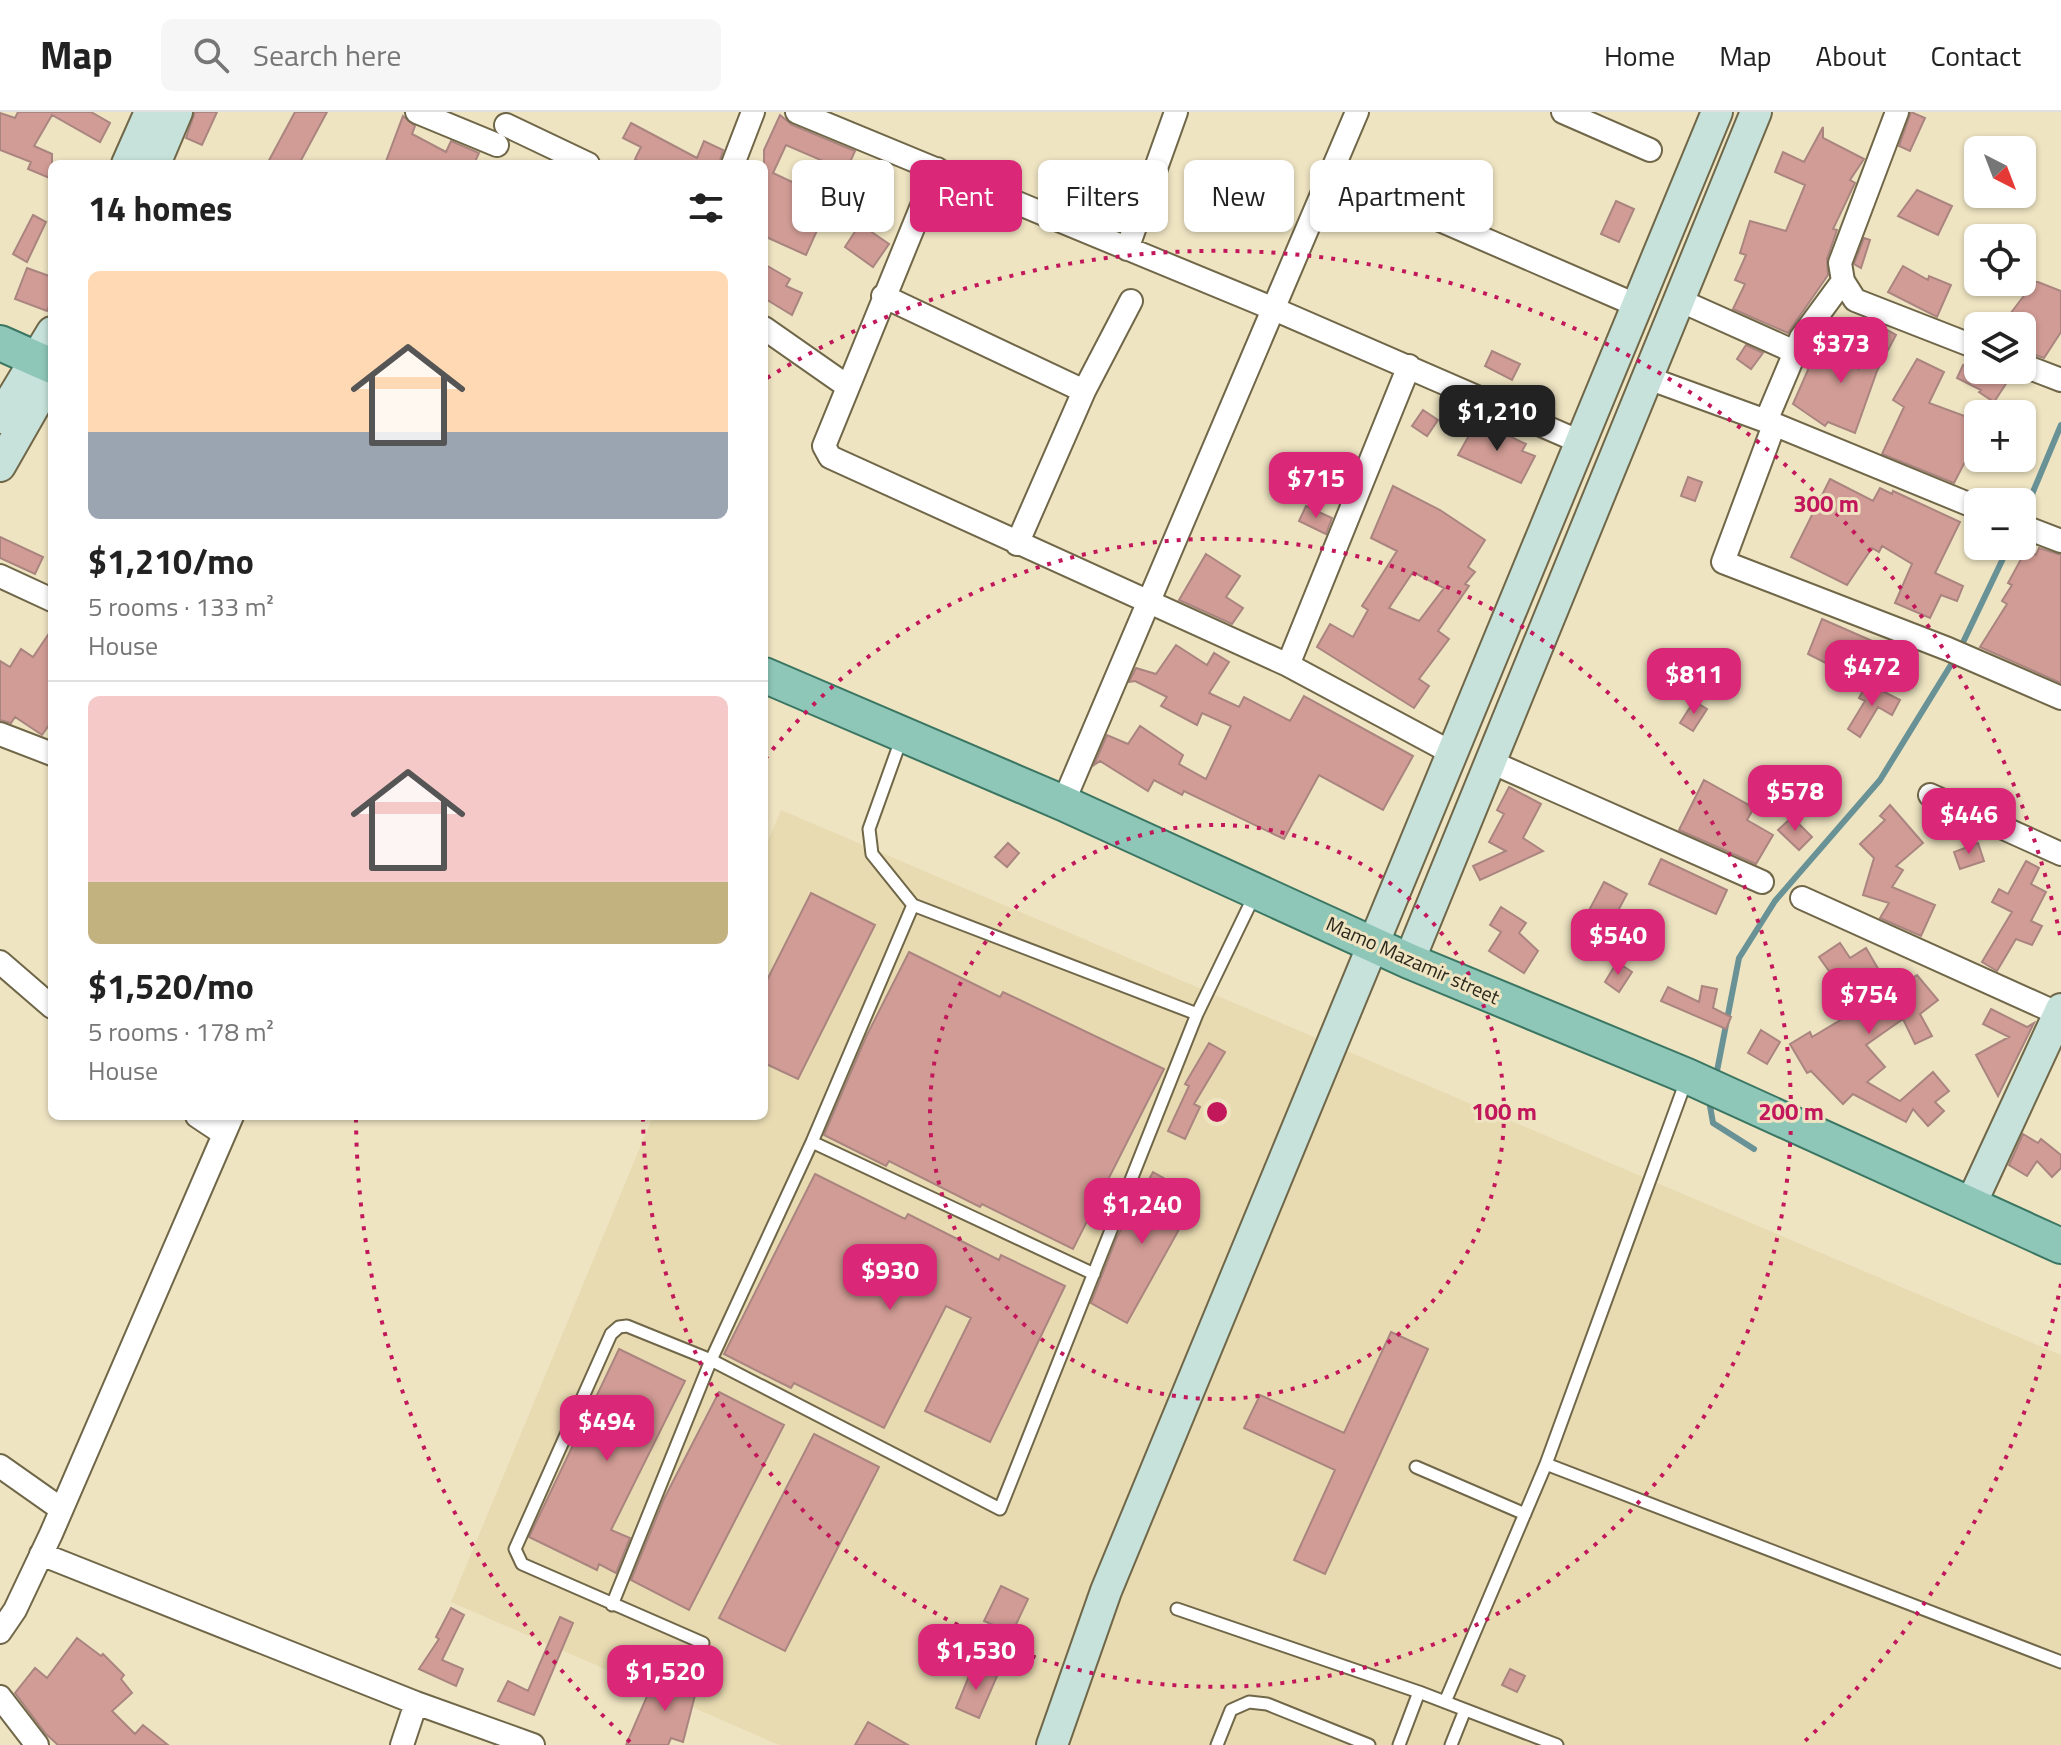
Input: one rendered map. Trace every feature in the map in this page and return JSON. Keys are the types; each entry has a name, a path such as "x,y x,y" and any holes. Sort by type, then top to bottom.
{"main road":[{"path":"129,160 150,112"},
{"path":"157,160 177,112"},
{"path":"1052,1745 1106,1591 1454,754 1578,441 1717,112"},
{"path":"1409,961 1756,112"},
{"path":"0,343 48,358"},
{"path":"0,418 48,358"},
{"path":"0,466 48,358"},
{"name":"Mamo Mazamir street","path":"768,677 1063,803 1409,961 1687,1076 2061,1246"},
{"path":"1970,1206 2060,1012"}],"street":[{"path":"417,112 576,160"},
{"path":"735,160 753,112"},
{"path":"797,112 915,160"},
{"path":"1127,249 1176,112"},
{"path":"1337,160 1357,112"},
{"path":"1563,112 1650,150"},
{"path":"1897,112 1840,263 1843,281 1855,300 1964,343"},
{"path":"1022,205 1409,366 1578,441"},
{"path":"1063,803 1310,224"},
{"path":"910,232 824,446 830,457 1288,665 1454,754"},
{"path":"1468,232 1636,305"},
{"path":"1843,281 1795,352 1723,562 1948,649 2061,698"},
{"path":"883,296 1084,391"},
{"path":"1679,300 1795,352"},
{"path":"1017,544 1084,391 1131,301"},
{"path":"768,331 847,386"},
{"path":"1288,665 1409,366"},
{"path":"2036,370 2061,380"},
{"path":"1648,378 1770,423 1964,502"},
{"path":"2036,532 2061,541"},
{"path":"0,576 48,598"},
{"path":"0,734 48,752"},
{"path":"1491,762 1762,882"},
{"path":"1930,795 2061,854"},
{"path":"1802,898 2060,1012"},
{"path":"0,962 48,1004"},
{"path":"0,1632 15,1610 41,1554 228,1125"},
{"path":"0,1466 61,1509"},
{"path":"41,1554 416,1703 533,1745"},
{"path":"0,1697 37,1745"},
{"path":"402,1745 416,1703"}],"lane":[{"path":"902,736 869,829 869,845 878,864 913,905 1197,1014"},
{"path":"703,1643 522,1564 515,1549 611,1334 619,1327 627,1326 711,1360 1000,1509 1197,1014 1257,890"},
{"path":"612,1605 711,1360 812,1142 913,905"},
{"path":"1445,1702 1546,1464 1687,1076"},
{"path":"812,1142 1094,1274"},
{"path":"1546,1464 2061,1662"},
{"path":"1416,1467 1525,1514"},
{"path":"1177,1609 1419,1692 1557,1745"},
{"path":"1399,1745 1419,1692"},
{"path":"1217,1745 1231,1710 1249,1702 1267,1704 1369,1745"},
{"path":"1451,1745 1465,1710"}],"shaded area":[{"path":"781,810 2061,1355 2061,1745 779,1745 451,1602 651,1120 768,1120 768,841"}],"building":[{"path":"18,112 91,112 110,123 100,142 52,115 34,146 52,154 52,160 48,160 48,177 28,169 31,162 0,150 0,113 15,118"},
{"path":"195,112 217,112 202,145 186,138"},
{"path":"295,112 327,112 301,160 269,160"},
{"path":"1911,112 1925,118 1910,151 1899,146"},
{"path":"780,115 792,125 855,151 851,160 821,160 786,145 773,173 792,182 792,232 816,232 806,255 768,238 768,160 764,160 764,150"},
{"path":"403,116 415,126 412,134 446,152 451,141 479,153 476,160 386,160"},
{"path":"631,123 697,158 704,141 723,150 720,160 637,160 641,147 623,138"},
{"path":"1823,127 1823,138 1864,159 1850,180 1855,183 1833,229 1837,230 1827,259 1828,275 1788,333 1733,309 1745,284 1735,280 1746,255 1740,253 1750,221 1786,231 1805,185 1775,172 1783,152 1804,162"},
{"path":"1917,190 1952,206 1938,235 1898,216"},
{"path":"1616,201 1634,209 1619,242 1601,234"},
{"path":"33,215 46,222 27,262 13,254"},
{"path":"855,232 872,232 889,244 873,267 845,247"},
{"path":"1864,238 1870,240 1861,268 1854,264"},
{"path":"768,266 790,279 786,286 802,293 792,315 768,300"},
{"path":"1903,266 1928,280 1929,276 1951,285 1937,317 1888,292"},
{"path":"27,268 48,276 47,311 15,299"},
{"path":"2036,282 2061,291 2061,332 2044,358 2036,355 2036,312 2012,312 2024,296 2036,296"},
{"path":"1882,327 1896,335 1877,371 1855,433 1828,422 1825,426 1793,404 1808,370 1810,362 1807,360 1813,346 1859,369"},
{"path":"1746,345 1763,353 1751,369 1737,359"},
{"path":"1492,351 1520,364 1512,380 1485,366"},
{"path":"1917,359 1944,372 1929,403 1964,416 1964,464 1954,483 1882,454 1904,407 1893,400"},
{"path":"1963,365 1964,365 1964,382 1957,378"},
{"path":"1969,384 2006,384 1995,400 1979,392 1981,390"},
{"path":"1423,410 1438,420 1427,436 1412,426"},
{"path":"1476,423 1499,436 1501,432 1526,444 1522,451 1535,456 1521,483 1458,455"},
{"path":"1688,477 1702,482 1695,501 1681,496"},
{"path":"1830,479 1873,501 1880,488 1892,494 1893,491 1960,522 1935,573 1963,586 1957,601 1941,595 1930,618 1895,603 1912,564 1882,546 1879,552 1872,548 1847,585 1791,557"},
{"path":"1393,486 1440,510 1485,540 1468,567 1475,572 1465,584 1469,586 1438,631 1449,639 1419,679 1429,686 1414,708 1317,647 1330,624 1353,637 1368,610 1362,606 1397,551 1371,538","holes":["1413,572 1444,588 1419,621 1389,608"]},
{"path":"1306,506 1332,518 1326,534 1299,521"},
{"path":"0,537 43,557 35,574 0,558"},
{"path":"2039,548 2061,555 2061,683 1980,647 2007,604 2002,601 2012,585 2008,583 2021,560 2036,560"},
{"path":"1206,554 1240,576 1226,597 1243,608 1232,624 1179,600"},
{"path":"1822,619 1886,647 1863,682 1808,654"},
{"path":"48,635 48,727 42,735 15,717 11,723 0,720 0,661 10,667 21,649 33,657"},
{"path":"1176,645 1207,665 1214,653 1229,662 1209,693 1239,707 1244,697 1290,721 1304,696 1413,756 1383,810 1319,775 1284,839 1184,791 1182,795 1154,780 1148,791 1100,761 1094,765 1107,735 1128,744 1140,726 1183,755 1179,764 1206,779 1231,726 1202,713 1197,725 1161,706 1167,697 1135,681 1129,682 1136,668 1156,674"},
{"path":"1867,683 1900,700 1892,715 1878,707 1860,737 1848,729 1865,701 1859,698"},
{"path":"1694,701 1707,709 1693,731 1680,723"},
{"path":"1789,773 1808,783 1798,802 1779,791"},
{"path":"1704,780 1754,808 1747,820 1773,835 1756,864 1679,830"},
{"path":"1509,787 1541,804 1523,838 1543,851 1480,880 1473,866 1506,851 1489,842 1504,814 1497,810"},
{"path":"1890,805 1923,843 1896,866 1903,870 1892,887 1935,905 1921,936 1880,918 1889,903 1863,895 1874,858 1860,844 1885,820 1880,816"},
{"path":"1792,817 1812,837 1799,850 1778,830"},
{"path":"1008,843 1019,853 1007,867 995,857"},
{"path":"1978,843 1984,861 1960,869 1954,852"},
{"path":"1661,859 1727,890 1716,914 1649,884"},
{"path":"2026,861 2039,868 2031,884 2046,892 2031,921 2042,926 2032,945 2016,939 1997,971 1982,962 2012,912 1992,902 1999,889 2008,894"},
{"path":"1604,882 1627,894 1598,948 1576,935"},
{"path":"811,893 875,925 798,1079 768,1065 768,978"},
{"path":"1501,907 1526,923 1519,933 1538,951 1524,973 1489,951 1501,932 1490,925"},
{"path":"1840,943 1850,958 1866,948 1891,991 1917,975 1938,1000 1920,1014 1932,1036 1915,1044 1903,1019 1866,1045 1885,1067 1867,1082 1900,1101 1933,1072 1949,1091 1935,1102 1944,1111 1928,1126 1913,1109 1906,1122 1853,1094 1843,1104 1811,1071 1807,1073 1790,1044 1810,1032 1812,1037 1849,1015 1833,989 1839,985 1819,957"},
{"path":"909,952 1000,997 1003,992 1164,1069 1073,1249 889,1161 886,1166 824,1135 866,1037"},
{"path":"1617,962 1632,972 1619,992 1605,982"},
{"path":"1702,986 1717,989 1713,1008 1731,1017 1726,1029 1661,1001 1668,987 1699,1002"},
{"path":"1991,1009 2027,1027 2034,1023 1998,1096 1976,1055 2009,1037 1983,1024"},
{"path":"1761,1030 1780,1042 1767,1064 1748,1053"},
{"path":"1209,1043 1225,1052 1194,1104 1200,1107 1185,1139 1168,1131 1189,1086 1185,1084"},
{"path":"2023,1134 2038,1143 2041,1139 2061,1155 2061,1168 2052,1177 2037,1161 2027,1176 2009,1165"},
{"path":"1153,1172 1197,1197 1127,1323 1091,1303 1117,1237"},
{"path":"815,1174 905,1219 908,1214 999,1260 1001,1255 1065,1286 990,1442 925,1411 971,1318 946,1306 884,1428 794,1383 791,1388 724,1354"},
{"path":"1391,1332 1428,1349 1325,1574 1294,1560 1335,1470 1244,1428 1260,1395 1344,1433"},
{"path":"619,1349 685,1381 611,1530 630,1538 616,1573 599,1564 597,1570 529,1537"},
{"path":"719,1392 784,1425 689,1610 631,1580 664,1499"},
{"path":"814,1434 879,1467 785,1651 719,1618"},
{"path":"1001,1586 1028,1599 1012,1633 984,1621"},
{"path":"451,1608 464,1615 442,1660 463,1669 456,1686 419,1669 439,1639 436,1637"},
{"path":"560,1617 573,1623 534,1715 498,1701 508,1681 528,1691"},
{"path":"77,1638 101,1656 103,1654 124,1675 121,1679 132,1693 112,1711 135,1734 143,1725 168,1745 58,1745 46,1734 15,1693 35,1668 47,1678"},
{"path":"694,1665 702,1668 683,1742 671,1738 668,1745 626,1745 654,1680 682,1692"},
{"path":"973,1666 997,1676 979,1718 956,1708"},
{"path":"1510,1669 1525,1676 1517,1692 1502,1685"},
{"path":"868,1722 908,1745 855,1745"}],"waterway":[{"path":"2035,488 2061,425"},
{"path":"1717,1071 1739,958 1775,901 1880,780 1957,655 2002,560"},
{"path":"1710,1106 1713,1123 1754,1149"}]}
